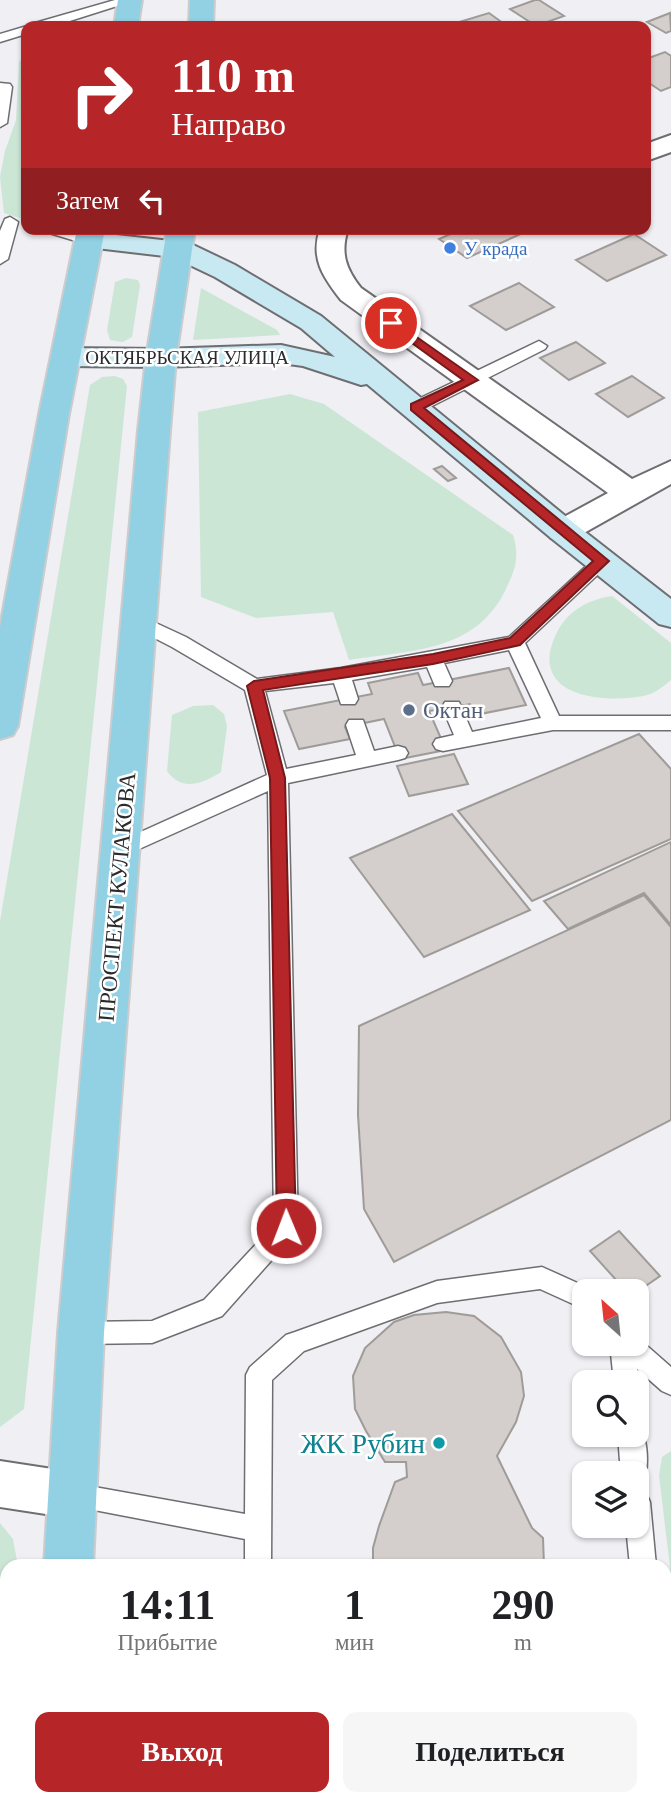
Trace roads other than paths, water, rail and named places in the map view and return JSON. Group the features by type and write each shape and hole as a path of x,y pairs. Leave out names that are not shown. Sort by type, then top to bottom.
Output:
{"main road":[{"path":"127,21 130,0"},
{"path":"201,21 202,0"},
{"path":"0,726 90,235"},
{"name":"ОКТЯБРЬСКАЯ УЛИЦА","path":"137,235 184,236 225,271 311,323 563,531 671,616"},
{"name":"ПРОСПЕКТ КУЛАКОВА","path":"68,1559 81,1333 161,358 184,236"},
{"name":"ОКТЯБРЬСКАЯ УЛИЦА","path":"66,357 161,358 281,354 308,358 388,386"}],"street":[{"path":"651,151 671,143"},
{"path":"331,235 327,245 335,273 351,294 631,494"},
{"path":"563,531 671,471"},
{"path":"0,1484 72,1495"}],"lane":[{"path":"57,21 130,0"},
{"path":"0,38 21,32"},
{"path":"0,87 5,87 0,123"},
{"path":"0,259 12,222"},
{"path":"416,407 539,346"},
{"path":"138,622 179,642 254,686 341,675 515,642 602,561"},
{"path":"515,642 553,723"},
{"path":"433,659 442,681"},
{"path":"341,675 348,699"},
{"path":"81,1333 152,1332 213,1308 286,1228 278,778 254,686"},
{"path":"452,707 465,739"},
{"path":"443,744 553,723 671,723"},
{"path":"356,724 367,759"},
{"path":"121,849 278,778 398,753"},
{"path":"258,1559 259,1375 295,1343 437,1292 542,1278 572,1292"},
{"path":"639,1356 671,1383"},
{"path":"72,1495 259,1529"},
{"path":"640,1538 642,1559"}],"place":[{"name":"У крада","path":"450,248"},
{"name":"Октан","path":"409,710"},
{"name":"ЖК Рубин","path":"439,1443"}]}
